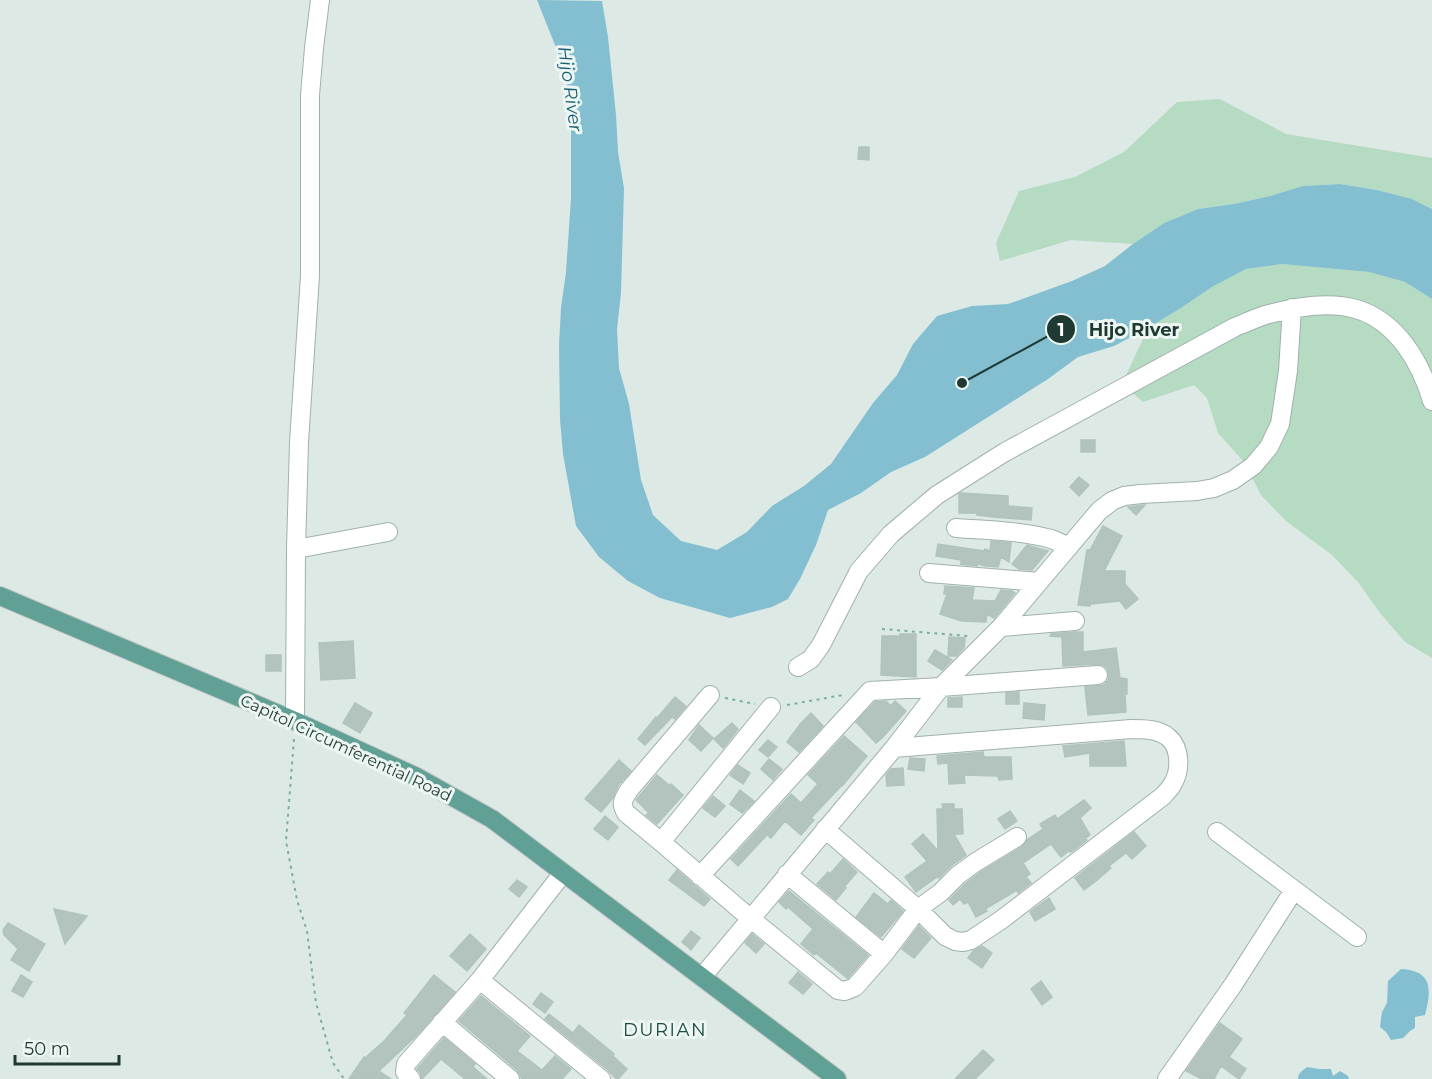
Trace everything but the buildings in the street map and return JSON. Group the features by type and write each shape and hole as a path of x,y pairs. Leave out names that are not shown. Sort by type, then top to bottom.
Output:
{"main road":[{"name":"Capitol Circumferential Road","path":"0,596 295,721 417,777 454,797 492,819 837,1079"}],"street":[{"path":"295,721 299,442 310,276 310,95 320,0"},
{"path":"798,667 811,659 821,645 859,572 891,534 937,495 1005,452 1226,332 1266,314 1309,306 1356,309 1393,332 1411,352 1426,381 1432,401"},
{"path":"702,977 894,748 941,687 995,632 1099,511 1112,501 1124,496 1214,488 1233,480 1253,466 1269,447 1280,424 1288,371 1292,308"},
{"path":"956,528 1000,531 1050,539 1069,547"},
{"path":"296,549 388,532"},
{"path":"928,573 1039,582"},
{"path":"995,632 1075,621"},
{"path":"700,876 870,691 1098,675"},
{"path":"710,695 623,799 622,807 626,813 700,876 838,990 845,991 855,987 884,954 918,909 940,893 957,875 1017,837"},
{"path":"661,842 771,707"},
{"path":"825,829 918,909 945,936 963,942 971,940 1001,920 1163,796 1172,786 1177,775 1179,758 1174,745 1167,736 1144,729 1038,735 894,748"},
{"path":"1216,831 1358,937"},
{"path":"411,1079 405,1072 406,1064 480,980 563,873"},
{"path":"787,874 884,954"},
{"path":"1167,1079 1233,985 1294,890"},
{"path":"480,980 601,1079"},
{"path":"442,1022 510,1079"}],"path":[{"path":"882,629 995,632"},
{"path":"710,695 771,707 870,691"},
{"path":"295,721 286,841 297,900 307,931 316,1003 333,1063 344,1079"}],"green space":[{"path":"1220,99 1286,134 1432,158 1432,209 1412,199 1377,190 1340,184 1304,186 1234,204 1198,209 1164,223 1133,244 1071,240 1000,261 996,243 1019,191 1075,177 1124,152 1177,102"},
{"path":"1282,264 1369,272 1405,282 1432,299 1432,658 1405,642 1358,582 1332,555 1286,521 1261,495 1244,462 1218,433 1207,398 1194,385 1143,402 1122,384 1148,328 1212,287 1246,269"}],"water":[{"path":"537,0 602,1 624,188 621,293 617,329 619,368 629,404 641,480 653,515 681,541 717,550 747,532 772,506 804,486 831,464 873,403 897,375 913,344 937,316 972,306 1008,304 1072,281 1105,266 1164,223 1198,209 1234,204 1303,186 1340,184 1412,199 1432,209 1432,299 1405,282 1369,272 1282,264 1246,269 1114,346 1078,357 1048,379 925,457 891,472 861,493 828,510 816,545 788,599 772,607 730,618 660,598 628,581 599,557 576,526 563,454 559,345 571,198 571,123 563,68"},
{"path":"1401,969 1411,970 1424,977 1429,989 1429,997 1425,1015 1415,1017 1415,1028 1403,1038 1391,1040 1380,1027 1382,1012 1387,1003 1388,981"},
{"path":"1307,1067 1331,1069 1333,1076 1340,1071 1349,1079 1298,1079"}],"place":[{"name":"Hijo River","path":"962,383"}],"district":[{"name":"DURIAN","path":"665,1030"}]}
